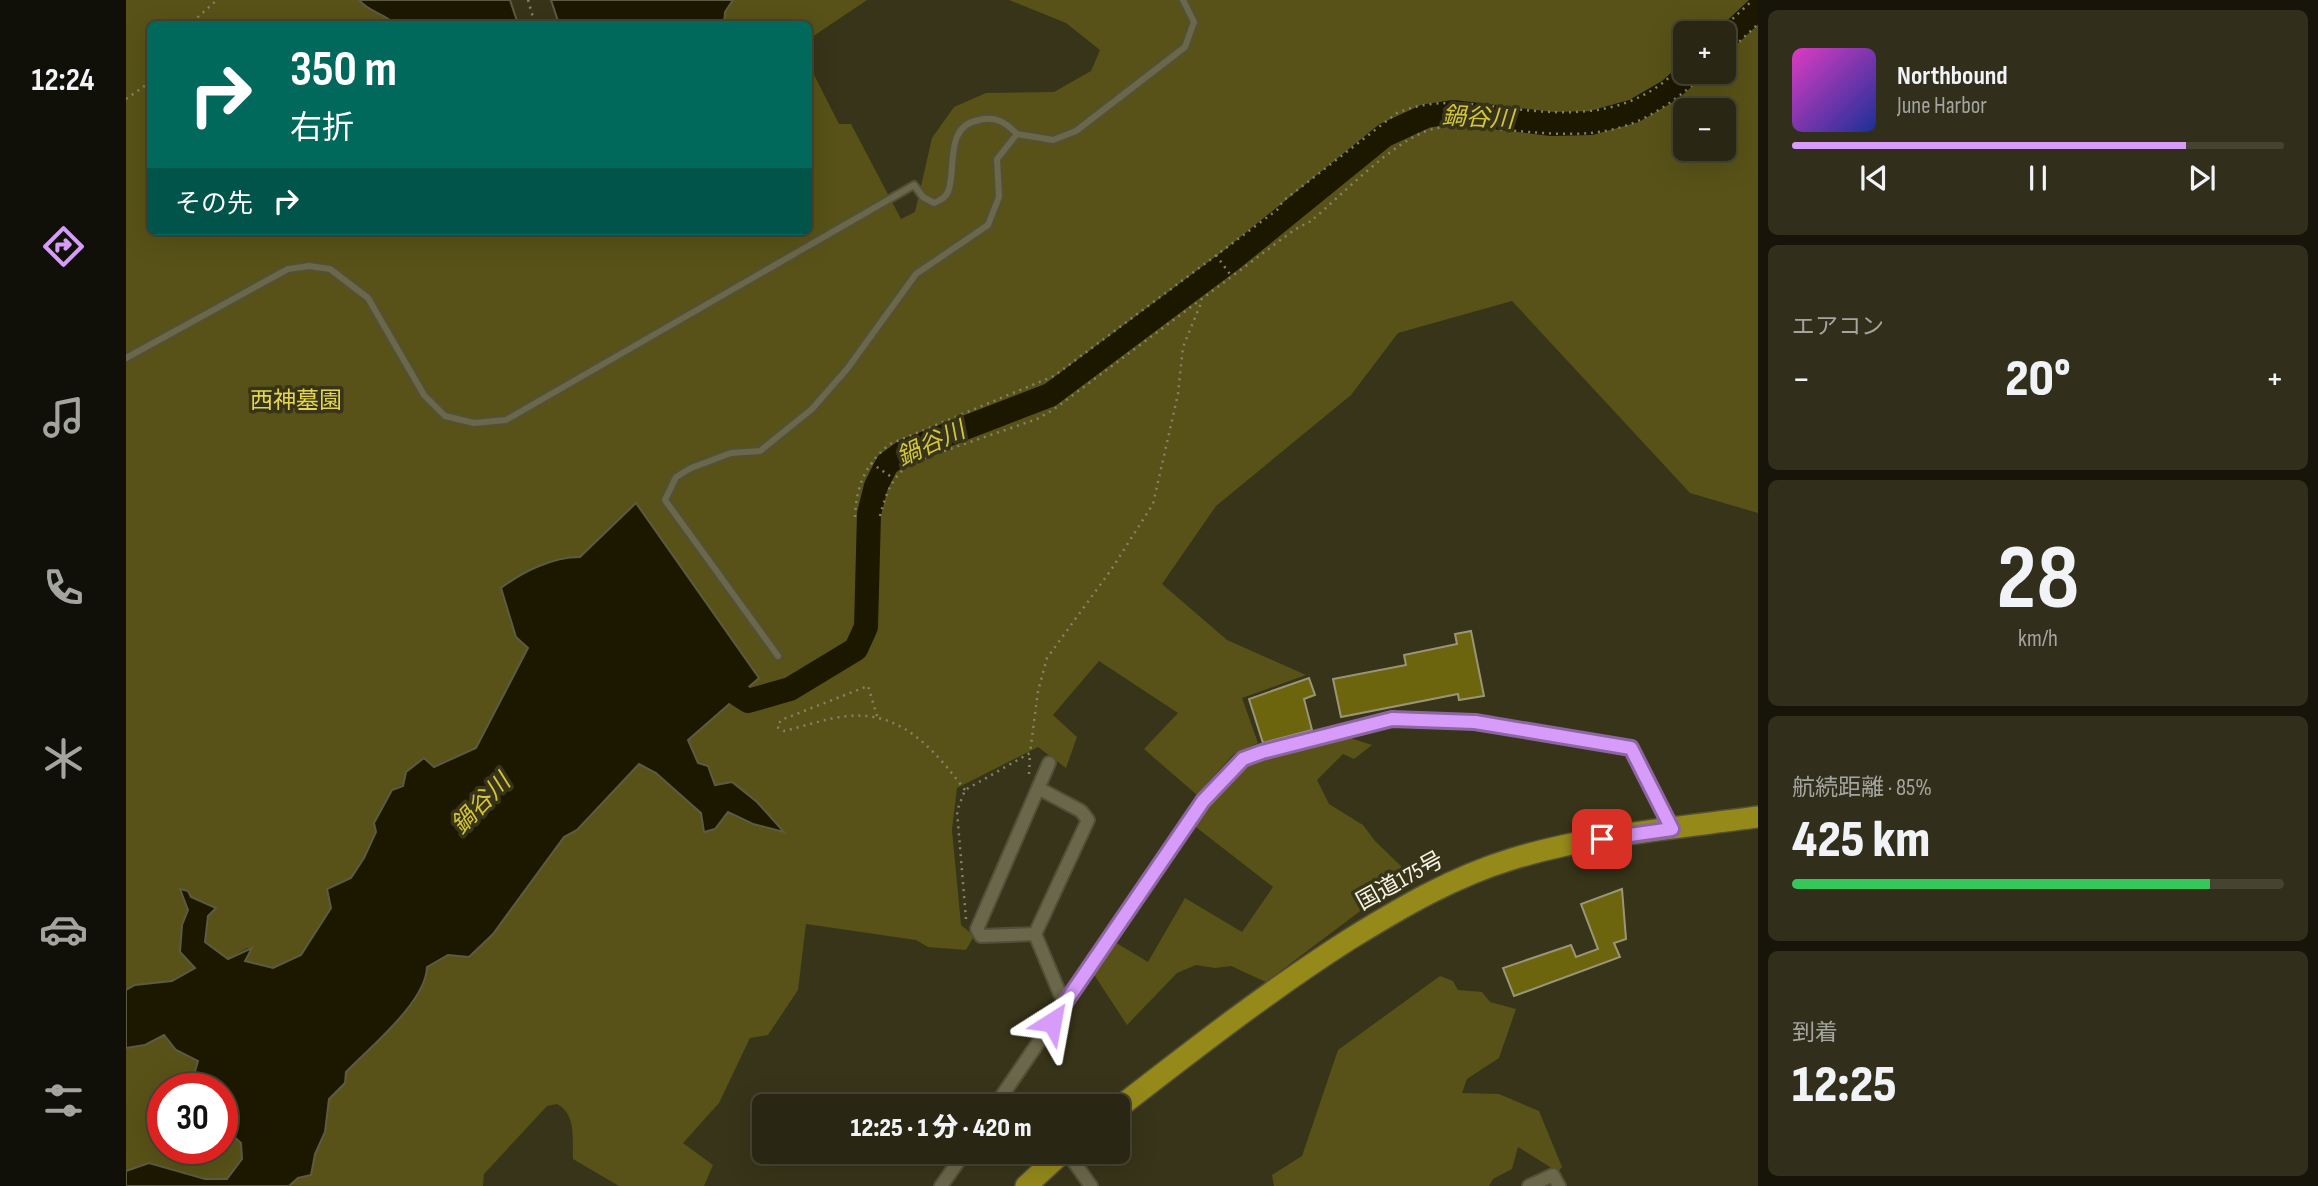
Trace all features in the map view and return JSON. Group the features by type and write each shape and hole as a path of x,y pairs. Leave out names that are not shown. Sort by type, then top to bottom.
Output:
{"highway":[{"name":"国道175号","path":"1130,1099 1293,976 1416,898 1511,859 1602,839 1758,817"},
{"path":"1026,1186 1051,1164"}],"street":[{"path":"1003,1094 1203,801 1243,759 1392,719 1475,722 1631,748 1672,829"},
{"path":"1035,934 981,936 976,929 1049,763"},
{"path":"1038,788 1082,811 1088,820 1035,934 1060,994 1066,1001"},
{"path":"942,1186 957,1164"},
{"path":"1074,1164 1091,1186"},
{"path":"1529,1186 1553,1175 1559,1186"}],"lane":[{"path":"126,358 288,269 309,266 330,270 368,298 424,395 445,416 474,423 506,420 914,185 923,197 934,204 944,198 949,190 954,144 961,129 974,121 990,117 1004,122 1017,134 1053,140 1076,131 1185,47 1194,22 1183,0"},
{"path":"778,656 665,500 676,477 691,468 731,453 760,451 812,409 846,369 916,274 988,225 999,197 997,159 1017,134"}],"path":[{"path":"196,21 198,16 217,0"},
{"path":"528,0 534,21"},
{"path":"1730,21 1753,0"},
{"path":"1736,45 1758,24"},
{"path":"855,517 860,481 871,463 890,444 1054,376 1216,255 1397,113 1441,102 1558,113 1594,111 1632,102 1659,86 1673,73"},
{"path":"126,99 147,84"},
{"path":"880,516 893,478 915,461 1037,419 1053,410 1294,230 1311,221 1408,139 1433,129 1465,126 1587,134 1620,129 1658,111 1694,84"},
{"path":"1216,255 1232,277"},
{"path":"976,929 966,923 957,811 965,790 1030,753 1038,691 1046,658 1111,570 1153,504 1178,394 1183,347 1202,300"},
{"path":"871,463 893,478"},
{"path":"877,716 869,686 781,720 777,727 784,731 847,716 877,716 913,732 935,751 965,790"}],"green space":[{"name":"西神墓園","path":"126,0 359,0 391,21 147,21 147,235 812,235 812,71 839,124 851,124 901,219 915,212 932,138 954,107 986,93 1054,92 1091,71 1100,50 1066,23 1009,0 1758,0 1758,513 1690,493 1512,301 1398,333 1351,395 1216,506 1162,584 1227,640 1306,675 1242,698 1258,743 1234,754 1197,795 1144,749 1178,713 1099,661 1053,715 1077,737 1066,768 1038,747 957,788 952,830 961,925 974,936 966,950 928,947 916,940 806,924 798,990 768,1035 750,1038 719,1103 683,1143 713,1165 704,1186 619,1186 573,1159 571,1121 568,1114 557,1104 547,1106 484,1174 483,1186 289,1186 298,1178 311,1175 315,1154 325,1132 329,1099 345,1083 346,1072 413,1003 427,967 448,955 469,957 493,934 564,837 577,830 639,764 656,773 701,813 704,832 715,829 728,812 753,824 783,831 715,785 708,766 698,763 688,740 759,678 637,504 580,557 538,566 501,588 516,637 529,648 476,748 392,790 375,823 376,832 364,858 351,878 327,889 331,908 301,955 273,968 244,961 251,949 247,948 228,959 205,942 208,916 215,908 191,897 181,889 188,910 182,925 196,968 172,981 135,985 126,990"},
{"path":"733,0 867,0 812,37 812,21 724,21 725,13"},
{"path":"1341,735 1372,745 1354,759 1343,754 1317,780 1329,804 1363,825 1375,841 1403,868 1416,869 1266,982 1231,966 1215,968 1196,965 1177,973 1127,1025 1093,973 1113,941 1148,962 1185,898 1242,932 1273,887 1192,824 1229,774 1245,763"},
{"path":"1440,976 1453,981 1458,990 1482,992 1490,1002 1516,1009 1499,1058 1467,1079 1462,1093 1499,1094 1539,1111 1562,1167 1558,1172 1518,1147 1512,1169 1493,1179 1489,1186 1274,1186 1272,1175 1302,1156 1338,1050"},
{"path":"164,1035 176,1050 198,1062 195,1073 147,1073 147,1164 126,1171 126,1048 145,1045"},
{"path":"238,1140 241,1143 242,1159 227,1179 205,1179 152,1164 238,1164"}],"water":[{"path":"359,0 510,0 517,21 391,21"},
{"path":"551,0 733,0 725,12 724,21 558,21"},
{"path":"636,503 759,678 688,740 698,763 708,766 715,785 732,782 757,802 784,832 753,824 728,812 715,829 704,832 701,813 656,773 639,764 577,830 564,837 493,934 469,957 448,955 427,967 424,981 407,1009 346,1072 345,1083 329,1099 325,1132 315,1154 311,1175 298,1178 289,1186 126,1186 126,1171 147,1164 205,1179 227,1179 242,1159 241,1143 238,1140 238,1073 194,1073 198,1061 176,1050 164,1035 145,1045 126,1048 126,990 135,985 172,981 195,968 180,952 182,925 188,910 180,889 216,908 208,916 205,942 228,959 252,948 245,961 273,968 301,955 331,908 327,889 351,878 376,832 374,823 392,790 403,786 406,772 424,758 434,767 476,748 528,648 516,637 501,588 538,566 580,557"}],"building":[{"path":"1471,631 1484,696 1459,700 1458,694 1341,717 1333,679 1406,665 1404,655 1457,644 1455,634"},
{"path":"1309,678 1315,695 1304,699 1312,730 1263,743 1249,699"},
{"path":"1622,889 1626,939 1614,943 1620,957 1514,996 1503,968 1571,945 1576,957 1598,949 1581,904"}],"waterway":[{"name":"鍋谷川","path":"1736,29 1758,8"},
{"name":"鍋谷川","path":"713,678 748,701 790,689 856,649 866,627 869,514 876,486 887,464 905,451 1050,395 1231,260 1385,135 1426,116 1453,112 1552,124 1591,123 1634,111 1677,84"}],"route":[{"path":"1052,1022 1203,801 1243,759 1262,752 1392,719 1475,722 1631,748 1672,829 1602,839"}]}
